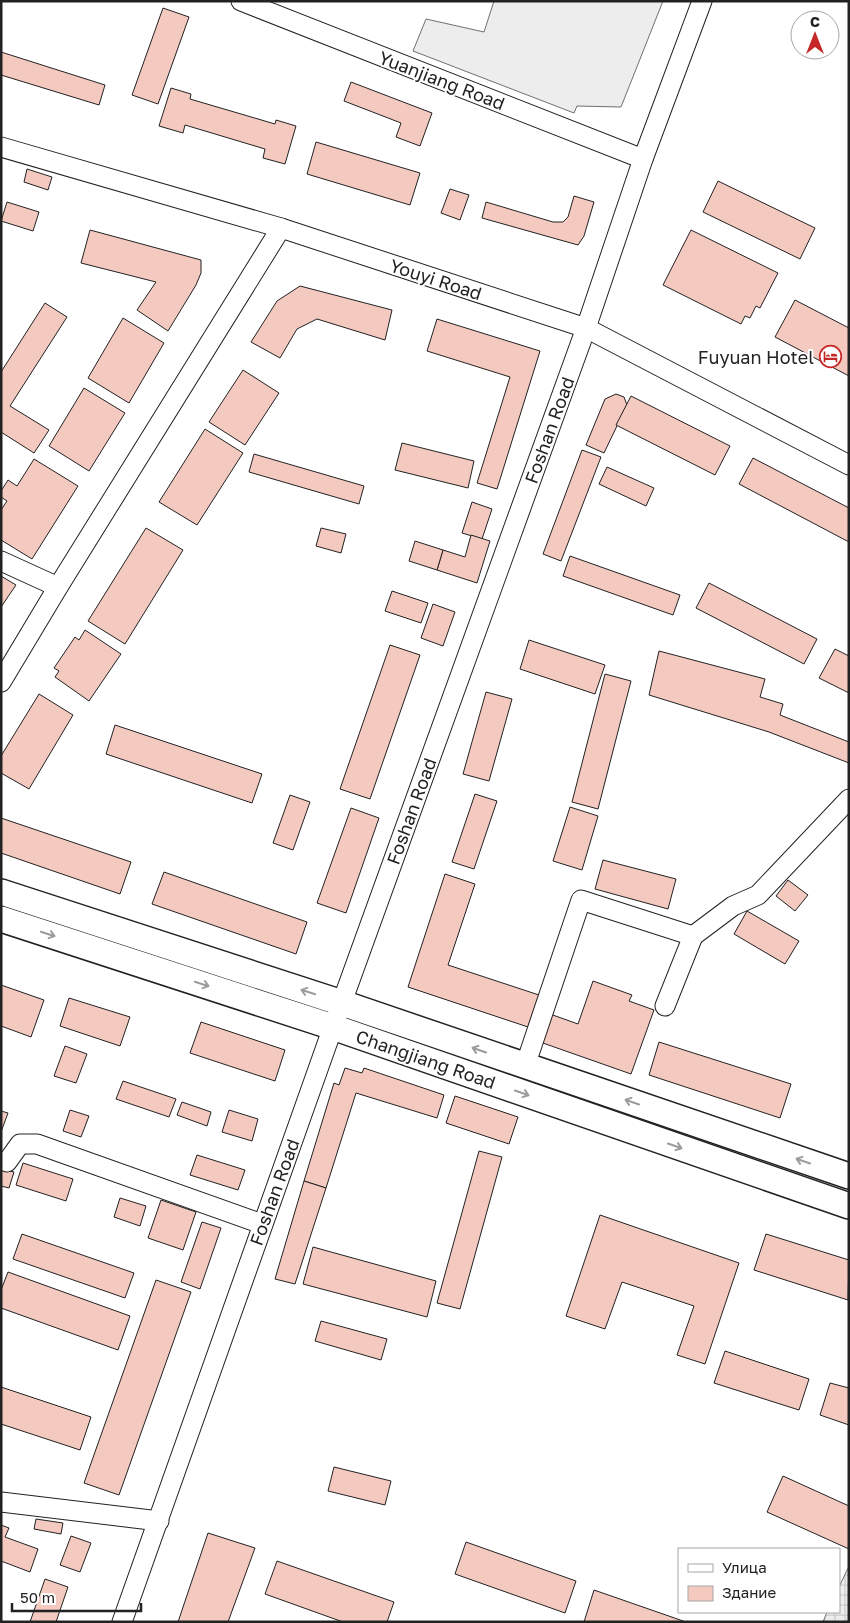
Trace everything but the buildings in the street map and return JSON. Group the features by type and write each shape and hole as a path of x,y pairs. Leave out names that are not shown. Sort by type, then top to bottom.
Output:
{"main road":[{"name":"Changjiang Road","path":"1,892 342,1003 849,1176"},
{"name":"Changjiang Road","path":"1,919 333,1027 849,1206"}],"street":[{"name":"Yuanjiang Road","path":"241,1 643,159"},
{"name":"Foshan Road","path":"122,1622 160,1521 262,1224 586,328 643,159 702,1"},
{"name":"Youyi Road","path":"1,147 282,228 586,328 849,465"},
{"path":"3,677 282,228"},
{"path":"1,561 58,587"},
{"path":"665,1006 693,936 733,906 758,895 849,799"},
{"path":"525,1066 581,900 693,936"},
{"path":"7,1162 20,1144 37,1144 66,1156 262,1224"},
{"path":"1,1502 160,1521"}],"shaded area":[{"path":"494,1 663,1 621,107 577,106 574,113 413,51 426,19 484,32"},
{"path":"849,1566 849,1622 823,1622 827,1613 840,1613 840,1585"}],"place":[{"name":"Fuyuan Hotel","path":"830,357"}]}
